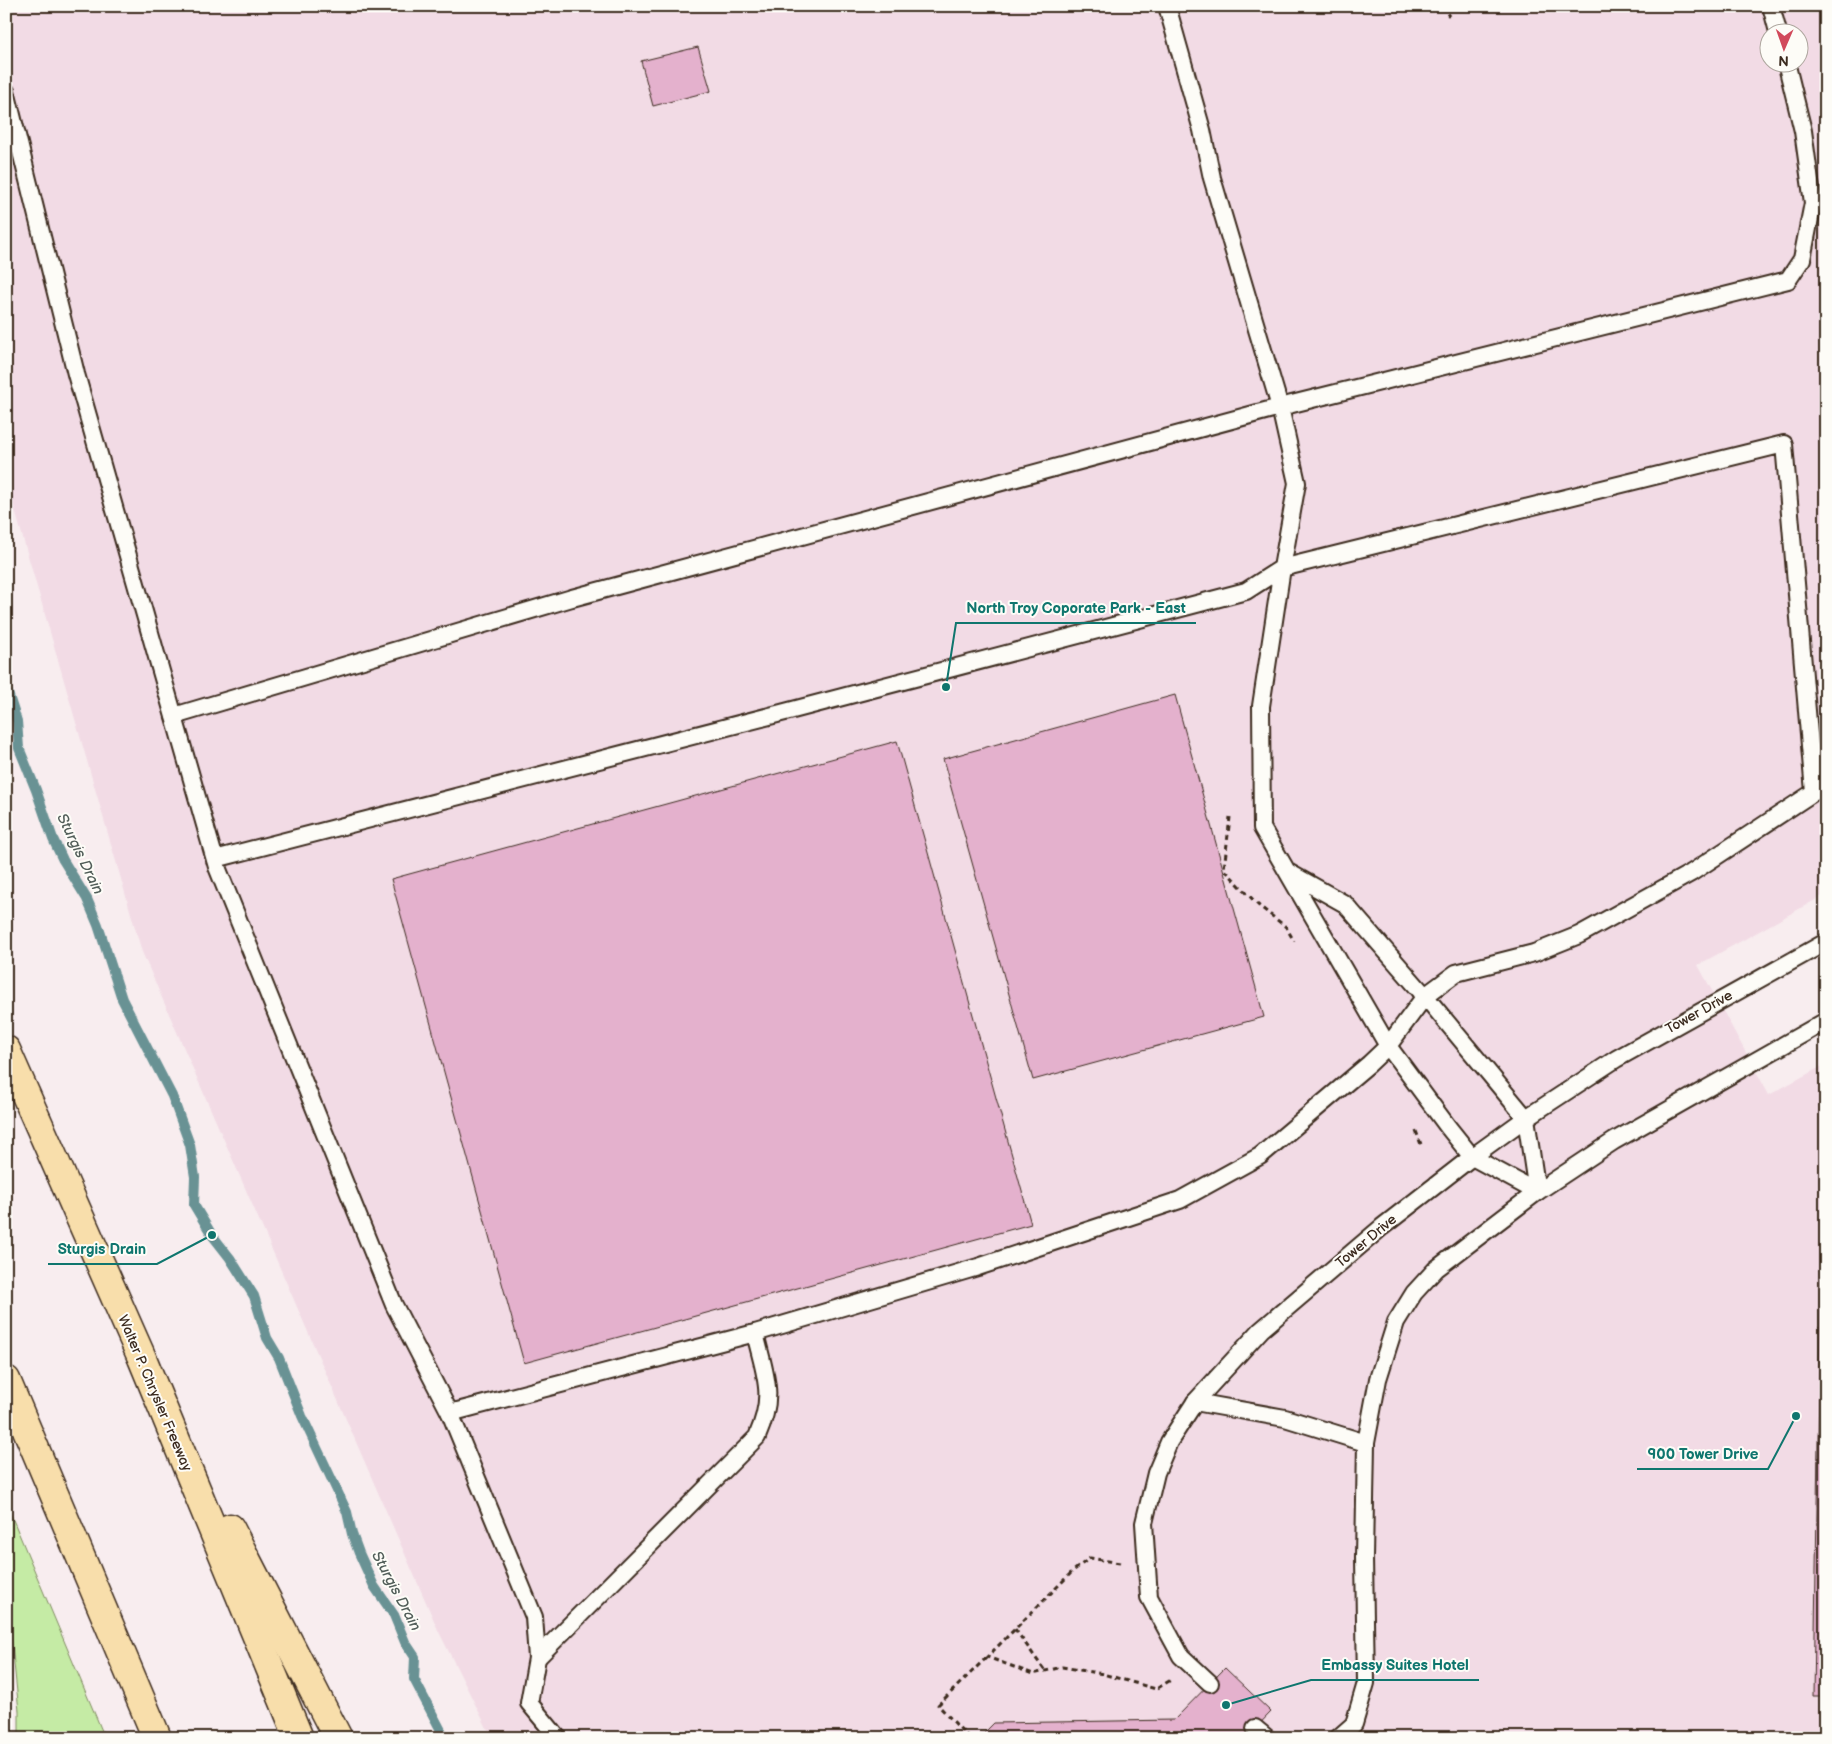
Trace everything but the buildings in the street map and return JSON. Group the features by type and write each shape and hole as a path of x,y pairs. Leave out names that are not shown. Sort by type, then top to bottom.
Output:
{"highway":[{"name":"Walter P. Chrysler Freeway","path":"6,1050 142,1358 299,1738"},
{"path":"142,1358 338,1738"},
{"path":"6,1380 157,1738"}],"lane":[{"path":"1167,6 1202,130 1212,178 1280,407 1297,483 1261,706 1262,828 1388,1046 1472,1157 1537,1192"},
{"path":"1771,6 1775,22"},
{"path":"174,716 572,598 1280,407 1788,280 1802,259 1813,203 1803,131 1788,72"},
{"path":"6,91 76,374 215,859 394,1305 450,1413 534,1616 537,1658 529,1703 558,1738"},
{"path":"215,859 1246,591 1282,568 1784,444 1814,792 1692,873 1579,935 1534,953 1456,973 1425,996 1388,1046 1369,1064 1260,1156 1180,1200 978,1266 755,1333 450,1413"},
{"path":"1288,872 1345,904 1425,996 1526,1118 1537,1192"},
{"name":"Tower Drive","path":"1210,1683 1181,1656 1149,1597 1144,1523 1156,1473 1169,1442 1195,1402 1261,1330 1382,1227 1472,1157 1526,1118 1616,1059 1826,942"},
{"path":"1338,1738 1354,1724 1366,1683 1364,1558 1366,1443 1378,1379 1396,1322 1414,1293 1436,1269 1537,1192 1614,1141 1826,1021"},
{"path":"537,1658 756,1437 768,1406 768,1390 755,1333"},
{"path":"1195,1402 1285,1418 1366,1443"}],"path":[{"path":"1442,6 1449,16"},
{"path":"1230,818 1224,870 1258,905 1286,927 1296,944"},
{"path":"969,1738 938,1705 1073,1571 1090,1558 1121,1563"},
{"path":"1015,1629 1045,1670"},
{"path":"987,1657 1033,1674 1062,1666 1103,1674 1156,1689 1173,1678"}],"shaded area":[{"path":"6,6 1826,6 1826,894 1698,965 1769,1095 1826,1064 1826,1738 492,1738 439,1632 142,952 6,479"}],"green space":[{"path":"6,1503 105,1738 19,1738 19,1711 6,1588"}],"waterway":[{"name":"Sturgis Drain","path":"6,687 17,721 19,748 53,839 63,860 87,899 98,925 122,999 172,1096 190,1145 195,1177 194,1205 254,1296 267,1338 279,1358 302,1416 347,1512 359,1553 374,1586 394,1615 405,1642 415,1657 414,1679 445,1738"}],"place":[{"name":"North Troy Coporate Park - East","path":"946,687"},
{"name":"Sturgis Drain","path":"212,1235"},
{"name":"900 Tower Drive","path":"1796,1416"},
{"name":"Embassy Suites Hotel","path":"1226,1705"}]}
